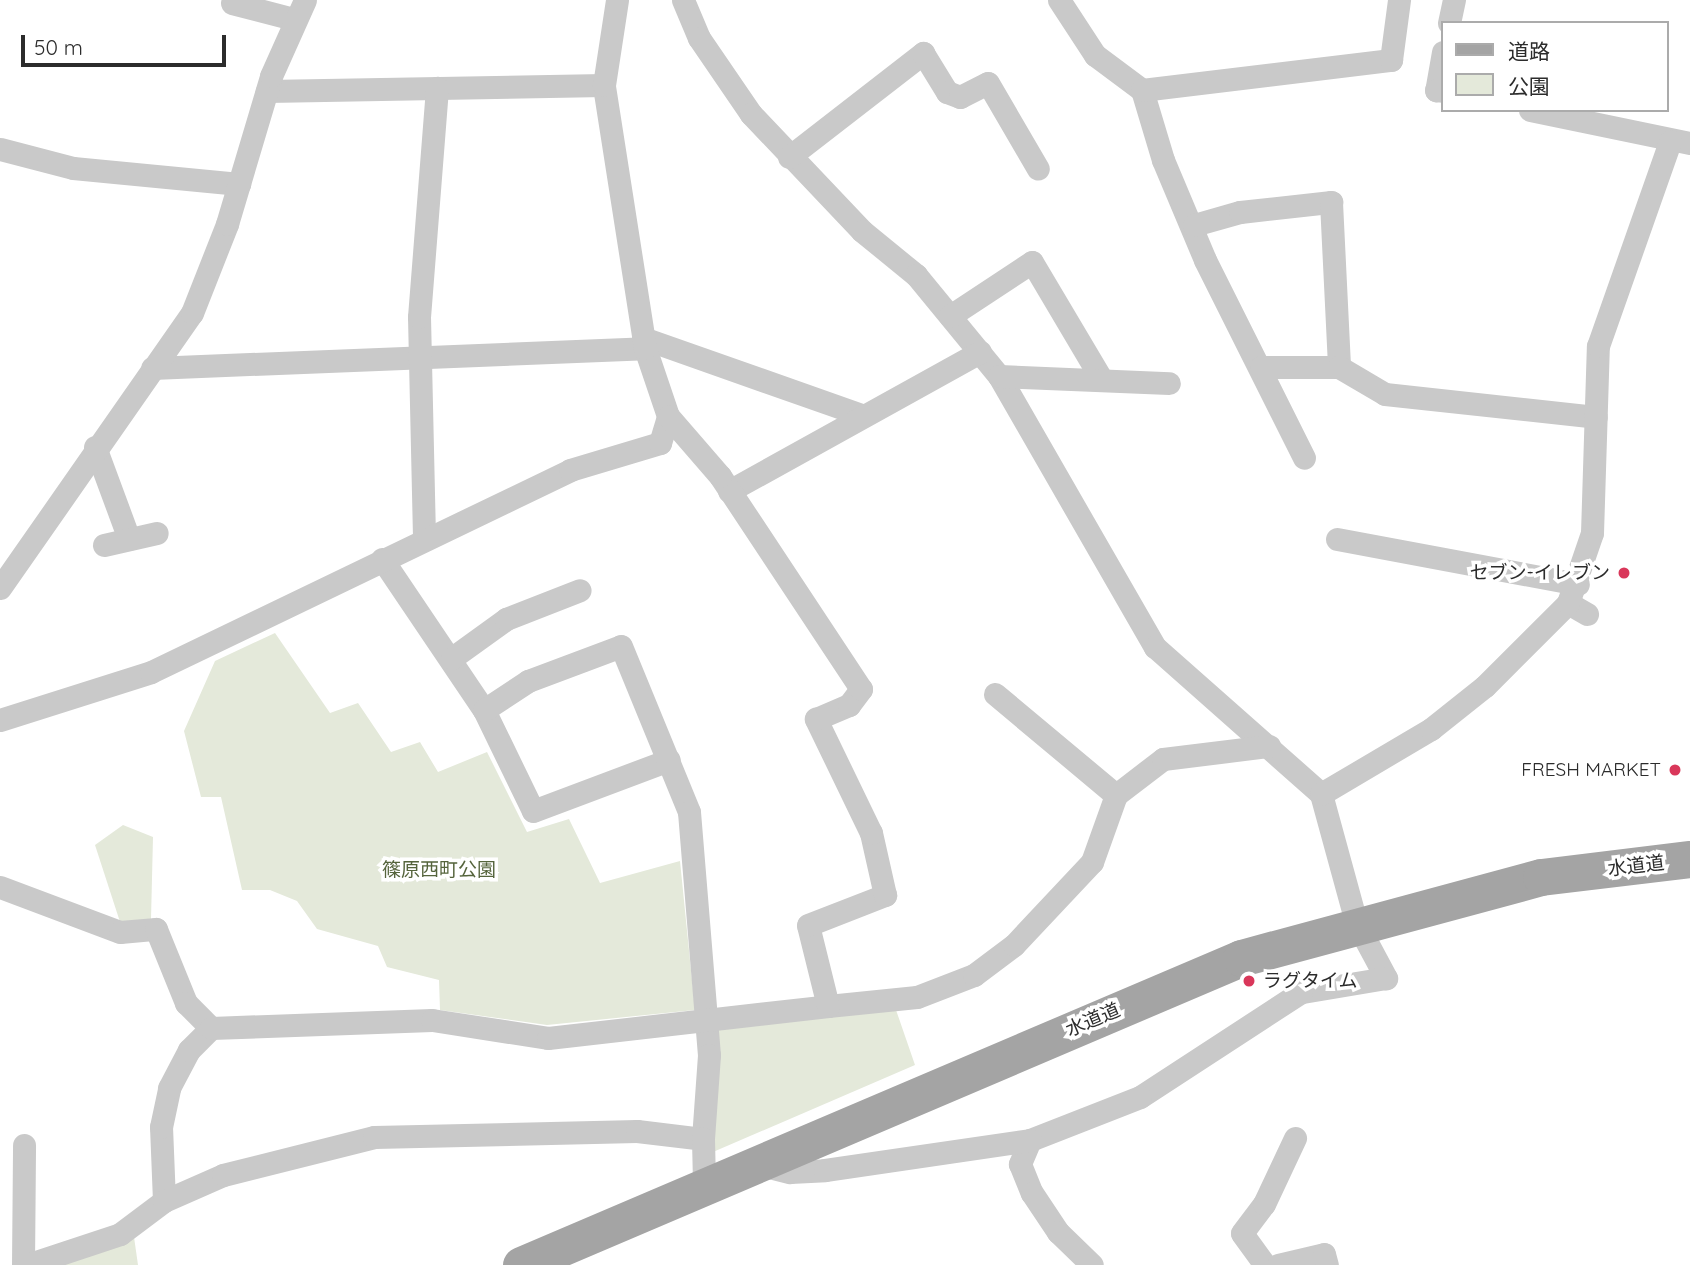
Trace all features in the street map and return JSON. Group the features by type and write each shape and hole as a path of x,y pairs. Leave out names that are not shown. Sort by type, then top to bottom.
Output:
{"main road":[{"name":"水道道","path":"521,1265 704,1183 1241,958 1356,922 1541,877 1690,859"}],"street":[{"path":"617,0 604,85 644,343 668,416 729,491 861,689 849,705 816,719 871,833 885,895 808,925 828,1006"},
{"path":"683,0 699,38 751,114 789,156 916,275 999,376 1155,647 1230,719 1269,746 1321,794 1356,922 1386,978 1301,992 1140,1097 1030,1140 825,1170 790,1172 754,1163"},
{"path":"1059,0 1095,55 1142,90 1163,160 1304,458"},
{"path":"1142,90 1391,60 1399,0"},
{"path":"1449,21 1454,0"},
{"path":"1,584 192,313 239,184 267,91 300,9 232,3"},
{"path":"789,156 923,52 947,92 960,97 988,83 1038,169"},
{"path":"1442,57 1436,90 1442,91"},
{"path":"267,91 604,85"},
{"path":"424,537 419,357 425,187 437,88"},
{"path":"1321,794 1431,729 1485,686 1578,600 1592,533 1598,346 1680,142 1539,112"},
{"path":"0,149 73,168 239,184"},
{"path":"1194,225 1240,212 1331,202 1339,367"},
{"path":"950,316 1032,262 1102,380"},
{"path":"152,368 419,357 644,343 864,416"},
{"path":"729,491 980,352"},
{"path":"1261,367 1339,367 1385,394 1596,417"},
{"path":"999,376 1169,383"},
{"path":"0,720 151,672 424,537 570,470 660,443 668,416"},
{"path":"95,447 129,539"},
{"path":"104,545 157,533"},
{"path":"1338,539 1578,600"},
{"path":"382,559 423,627 452,658 484,710 533,811 669,760"},
{"path":"452,658 506,619 580,590"},
{"path":"484,710 528,681 621,646 689,812 706,1018 704,1183"},
{"path":"995,694 1116,795"},
{"path":"164,1201 160,1127 169,1088 189,1050 211,1028 432,1020 548,1038 706,1018 917,997 974,975 1014,946 1092,862 1116,795 1163,759 1269,746"},
{"path":"0,887 120,932 156,929 186,1003 211,1028"},
{"path":"24,1145 25,1265 120,1234 164,1201 223,1175 374,1137 637,1131 703,1139"},
{"path":"1265,1265 1242,1233 1264,1204 1295,1138"},
{"path":"1030,1140 1020,1164 1032,1192 1058,1232 1092,1265"},
{"path":"1278,1265 1324,1254 1328,1265"}],"green space":[{"name":"篠原西町公園","path":"275,633 330,713 358,703 391,752 420,742 438,772 487,752 527,832 569,819 600,883 680,861 695,1010 547,1025 440,1010 439,980 387,967 378,946 317,929 297,901 270,890 242,890 221,797 201,797 184,731 215,661"},
{"path":"123,825 153,837 151,919 121,925 95,845"},
{"path":"895,1007 915,1065 713,1152 717,1027"},
{"path":"134,1237 138,1265 59,1265"}],"place":[{"name":"セブン-イレブン","path":"1624,573"},
{"name":"FRESH MARKET","path":"1675,770"},
{"name":"ラグタイム","path":"1249,981"}]}
